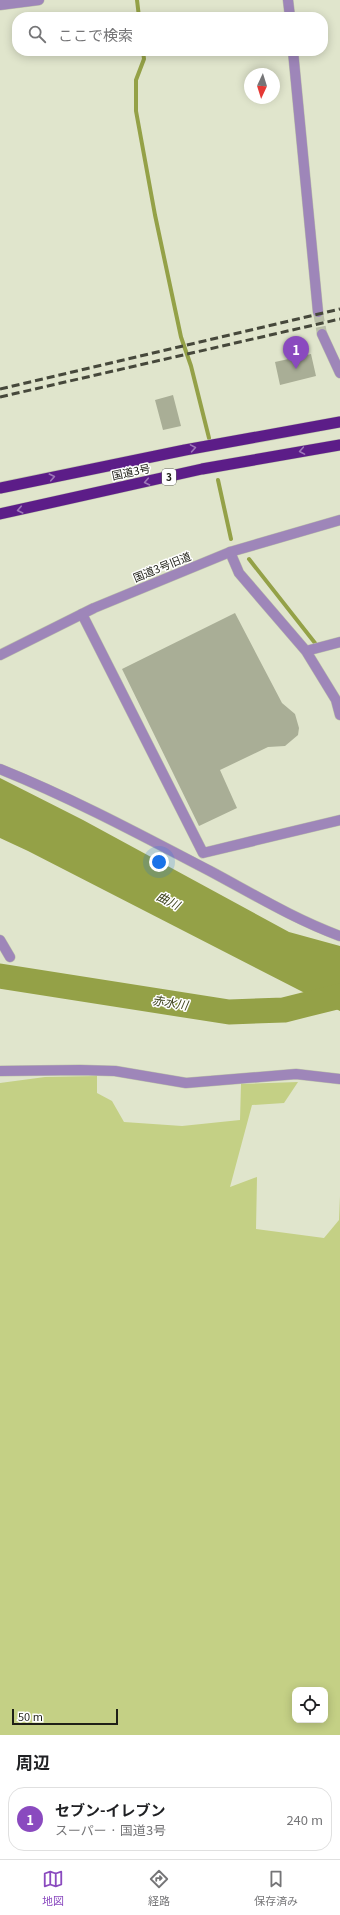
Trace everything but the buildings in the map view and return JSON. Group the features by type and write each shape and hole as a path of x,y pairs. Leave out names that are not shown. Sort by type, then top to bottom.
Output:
{"highway":[{"name":"国道3号","path":"0,488 186,450 340,422"},
{"name":"国道3号","path":"0,514 202,470 340,445"}],"street":[{"path":"0,5 39,0"},
{"path":"288,0 289,12"},
{"path":"293,56 318,312"},
{"path":"322,334 340,373"},
{"name":"国道3号旧道","path":"0,655 82,614 230,552 340,520"},
{"path":"230,552 240,573 306,651 336,700 340,715"},
{"path":"82,614 204,853 340,820"},
{"path":"306,651 340,642"},
{"path":"0,769 47,789 209,871 302,921 340,936"},
{"path":"0,940 10,956"},
{"path":"0,1071 115,1071 186,1083 296,1074 340,1079"}],"shaded area":[{"path":"97,1076 97,1093 112,1101 124,1122 182,1126 240,1120 241,1084 298,1082 284,1103 252,1105 230,1187 257,1177 256,1229 324,1238 339,1220 340,1196 340,1735 0,1735 0,1083 45,1077"}],"water":[{"name":"曲川","path":"0,778 83,820 289,932 340,946 340,1011 0,838"}],"waterway":[{"path":"137,0 138,12"},
{"path":"144,56 144,59 136,80 136,111 155,215 181,337 191,366 209,438"},
{"path":"218,480 231,539"},
{"path":"249,559 315,643"},
{"name":"赤水川","path":"0,976 229,1012 284,1010 340,996"}],"tunnel":[{"path":"318,312 322,334"}],"railway":[{"path":"0,389 340,309"},
{"path":"0,397 340,319"}],"place":[{"name":"セブン-イレブン","path":"296,369"}]}
